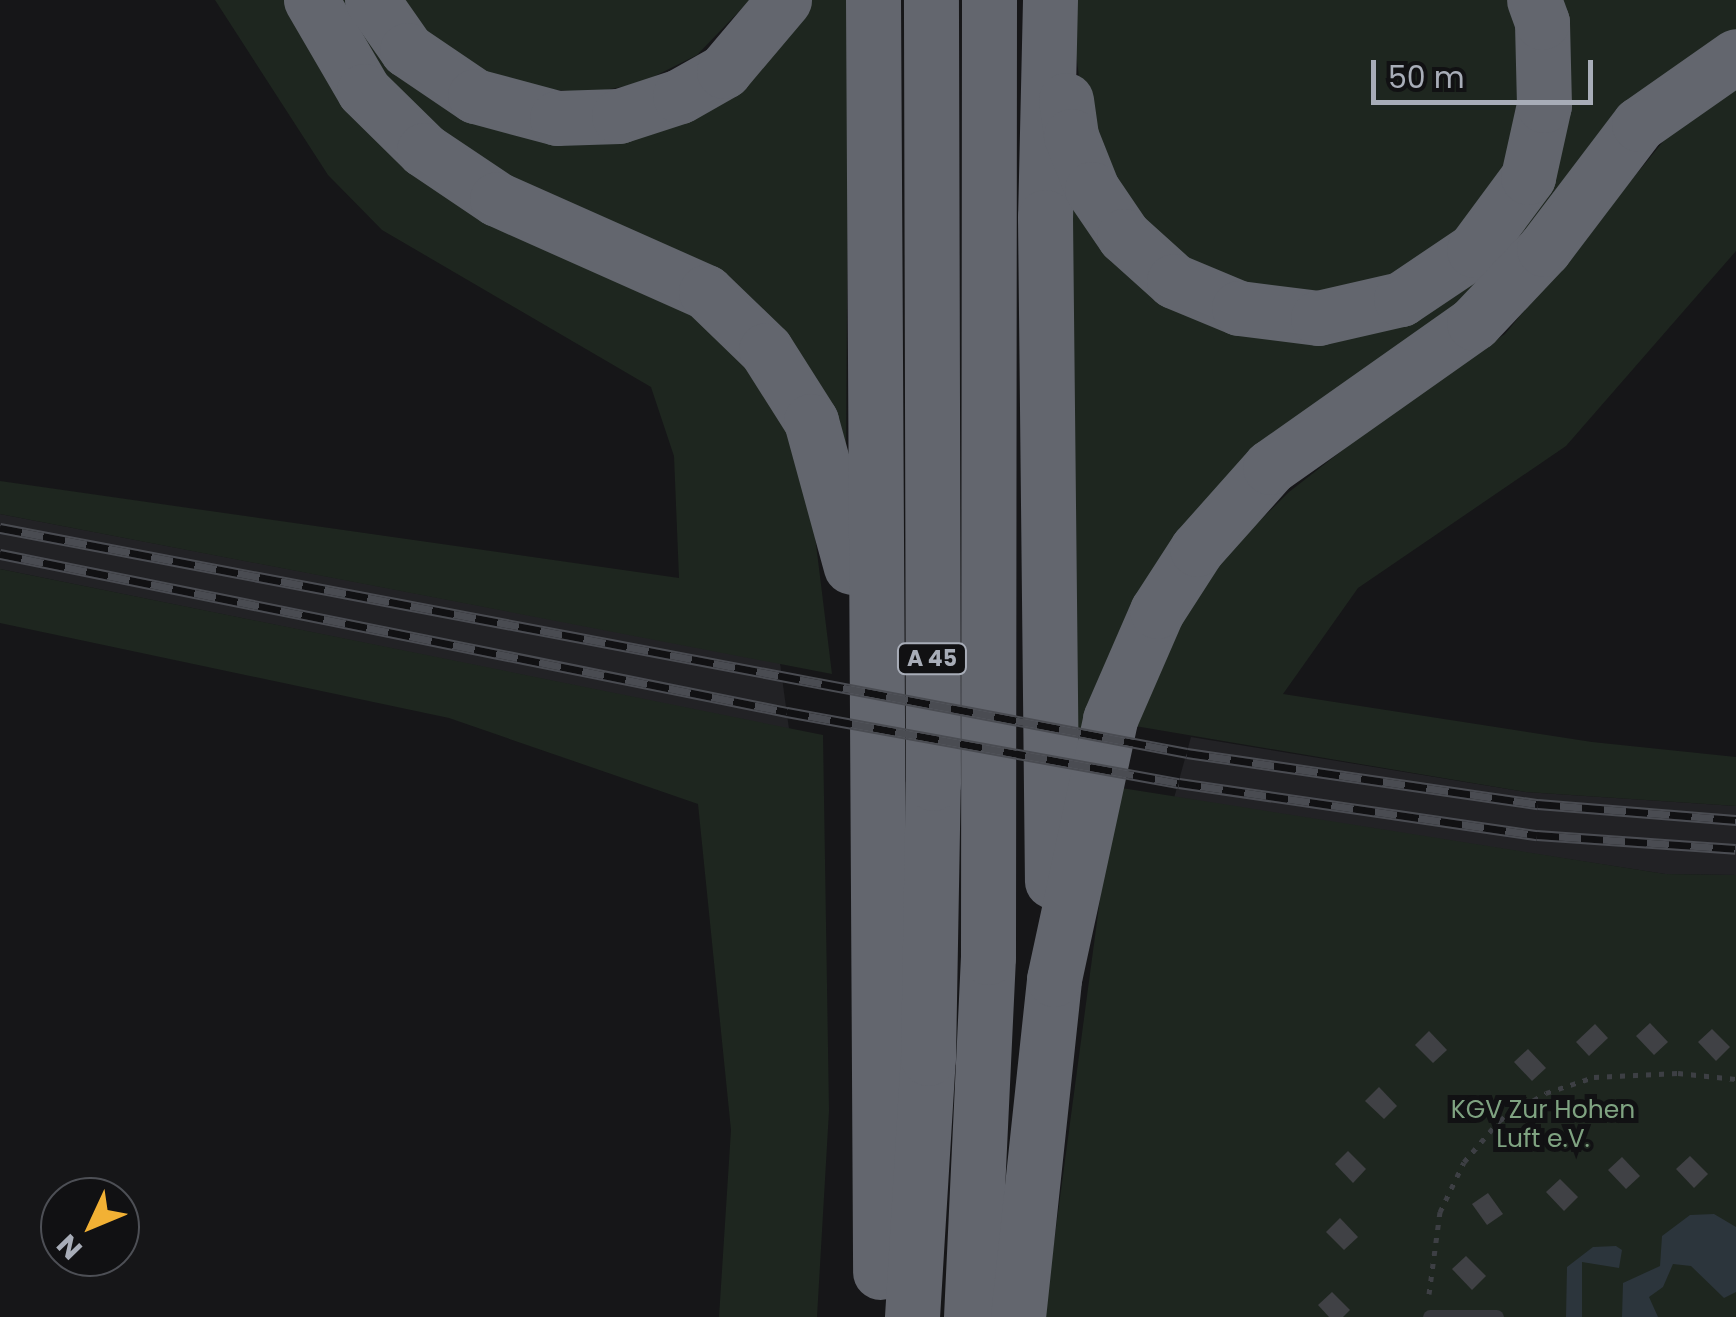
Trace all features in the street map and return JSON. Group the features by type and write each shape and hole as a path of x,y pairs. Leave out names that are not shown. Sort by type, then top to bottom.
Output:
{"highway":[{"path":"311,0 364,91 424,150 497,200 706,292 766,350 811,421 844,528 872,688"},
{"path":"372,0 407,50 475,96 557,118 618,116 680,96 724,71 784,0"},
{"path":"874,0 872,688 882,1129 877,1317"},
{"name":"A 45","path":"912,1317 928,1058 933,783 931,0"},
{"name":"A 45","path":"970,1317 988,957 989,0"},
{"path":"1053,0 1070,136 1092,189 1124,236 1174,281 1239,308 1318,318 1401,299 1474,250 1528,178 1544,105 1542,22 1534,0"},
{"path":"1053,0 1045,237 1054,979"},
{"path":"1018,1317 1054,979 1110,719 1157,611 1197,549 1257,480 1315,430 1474,323 1544,249 1639,124 1736,56"}],"lane":[{"path":"1430,1317 1496,1317"}],"path":[{"path":"1430,1317 1430,1261 1440,1212 1464,1162 1500,1120 1546,1093 1608,1075 1736,1079"}],"shaded area":[{"path":"0,514 780,663 789,729 0,569"},
{"path":"1191,737 1526,792 1736,806 1736,875 1665,874 1174,798"},
{"path":"1714,1214 1736,1227 1736,1292 1724,1298 1691,1266 1673,1264 1663,1287 1649,1297 1658,1317 1622,1317 1623,1283 1660,1266 1662,1236 1690,1215"},
{"path":"1616,1246 1622,1250 1619,1268 1582,1262 1582,1317 1566,1317 1567,1267 1593,1247"}],"green space":[{"path":"215,0 285,0 338,98 715,330 768,388 809,487 832,674 0,514 0,481 679,578 674,456 651,387 382,230 328,175"},
{"path":"324,0 345,0 552,135 808,0 849,0 846,458 817,397 434,138"},
{"path":"397,0 750,0 697,55 641,83 590,93 536,88 482,71 428,37"},
{"path":"1069,0 1511,0 1526,82 1509,156 1473,218 1413,266 1343,291 1273,292 1209,272 1153,234 1111,180 1082,100"},
{"path":"1551,0 1736,0 1736,43 1504,277 1263,453 1077,811 1068,182 1241,325 1502,246"},
{"path":"1736,85 1736,251 1566,446 1358,588 1283,694 1592,742 1736,757 1736,806 1526,792 1135,726 1156,659 1228,552 1289,492 1408,399 1505,334 1666,138"},
{"path":"0,569 823,735 829,1111 817,1317 719,1317 731,1130 698,804 449,718 0,623"},
{"name":"KGV Zur Hohen Luft e.V.","path":"1115,787 1665,874 1736,875 1736,1317 1044,1317"}],"building":[{"path":"1650,1023 1668,1042 1654,1055 1636,1036"},
{"path":"1595,1024 1608,1038 1589,1056 1576,1042"},
{"path":"1712,1029 1730,1047 1716,1061 1698,1042"},
{"path":"1429,1031 1447,1050 1433,1063 1415,1045"},
{"path":"1528,1049 1546,1068 1532,1081 1514,1062"},
{"path":"1379,1087 1397,1106 1384,1119 1365,1101"},
{"path":"1348,1151 1366,1169 1353,1183 1335,1164"},
{"path":"1690,1156 1708,1174 1694,1188 1676,1169"},
{"path":"1622,1157 1640,1176 1626,1189 1608,1170"},
{"path":"1560,1179 1578,1197 1564,1211 1546,1192"},
{"path":"1488,1193 1503,1214 1487,1225 1472,1204"},
{"path":"1340,1218 1358,1237 1344,1250 1326,1232"},
{"path":"1466,1256 1486,1276 1472,1290 1452,1269"},
{"path":"1332,1292 1350,1310 1343,1317 1329,1317 1318,1305"}],"railway":[{"path":"0,528 1187,753 1538,804 1736,820"},
{"path":"0,554 787,712 1179,783 1537,835 1736,849"}]}
